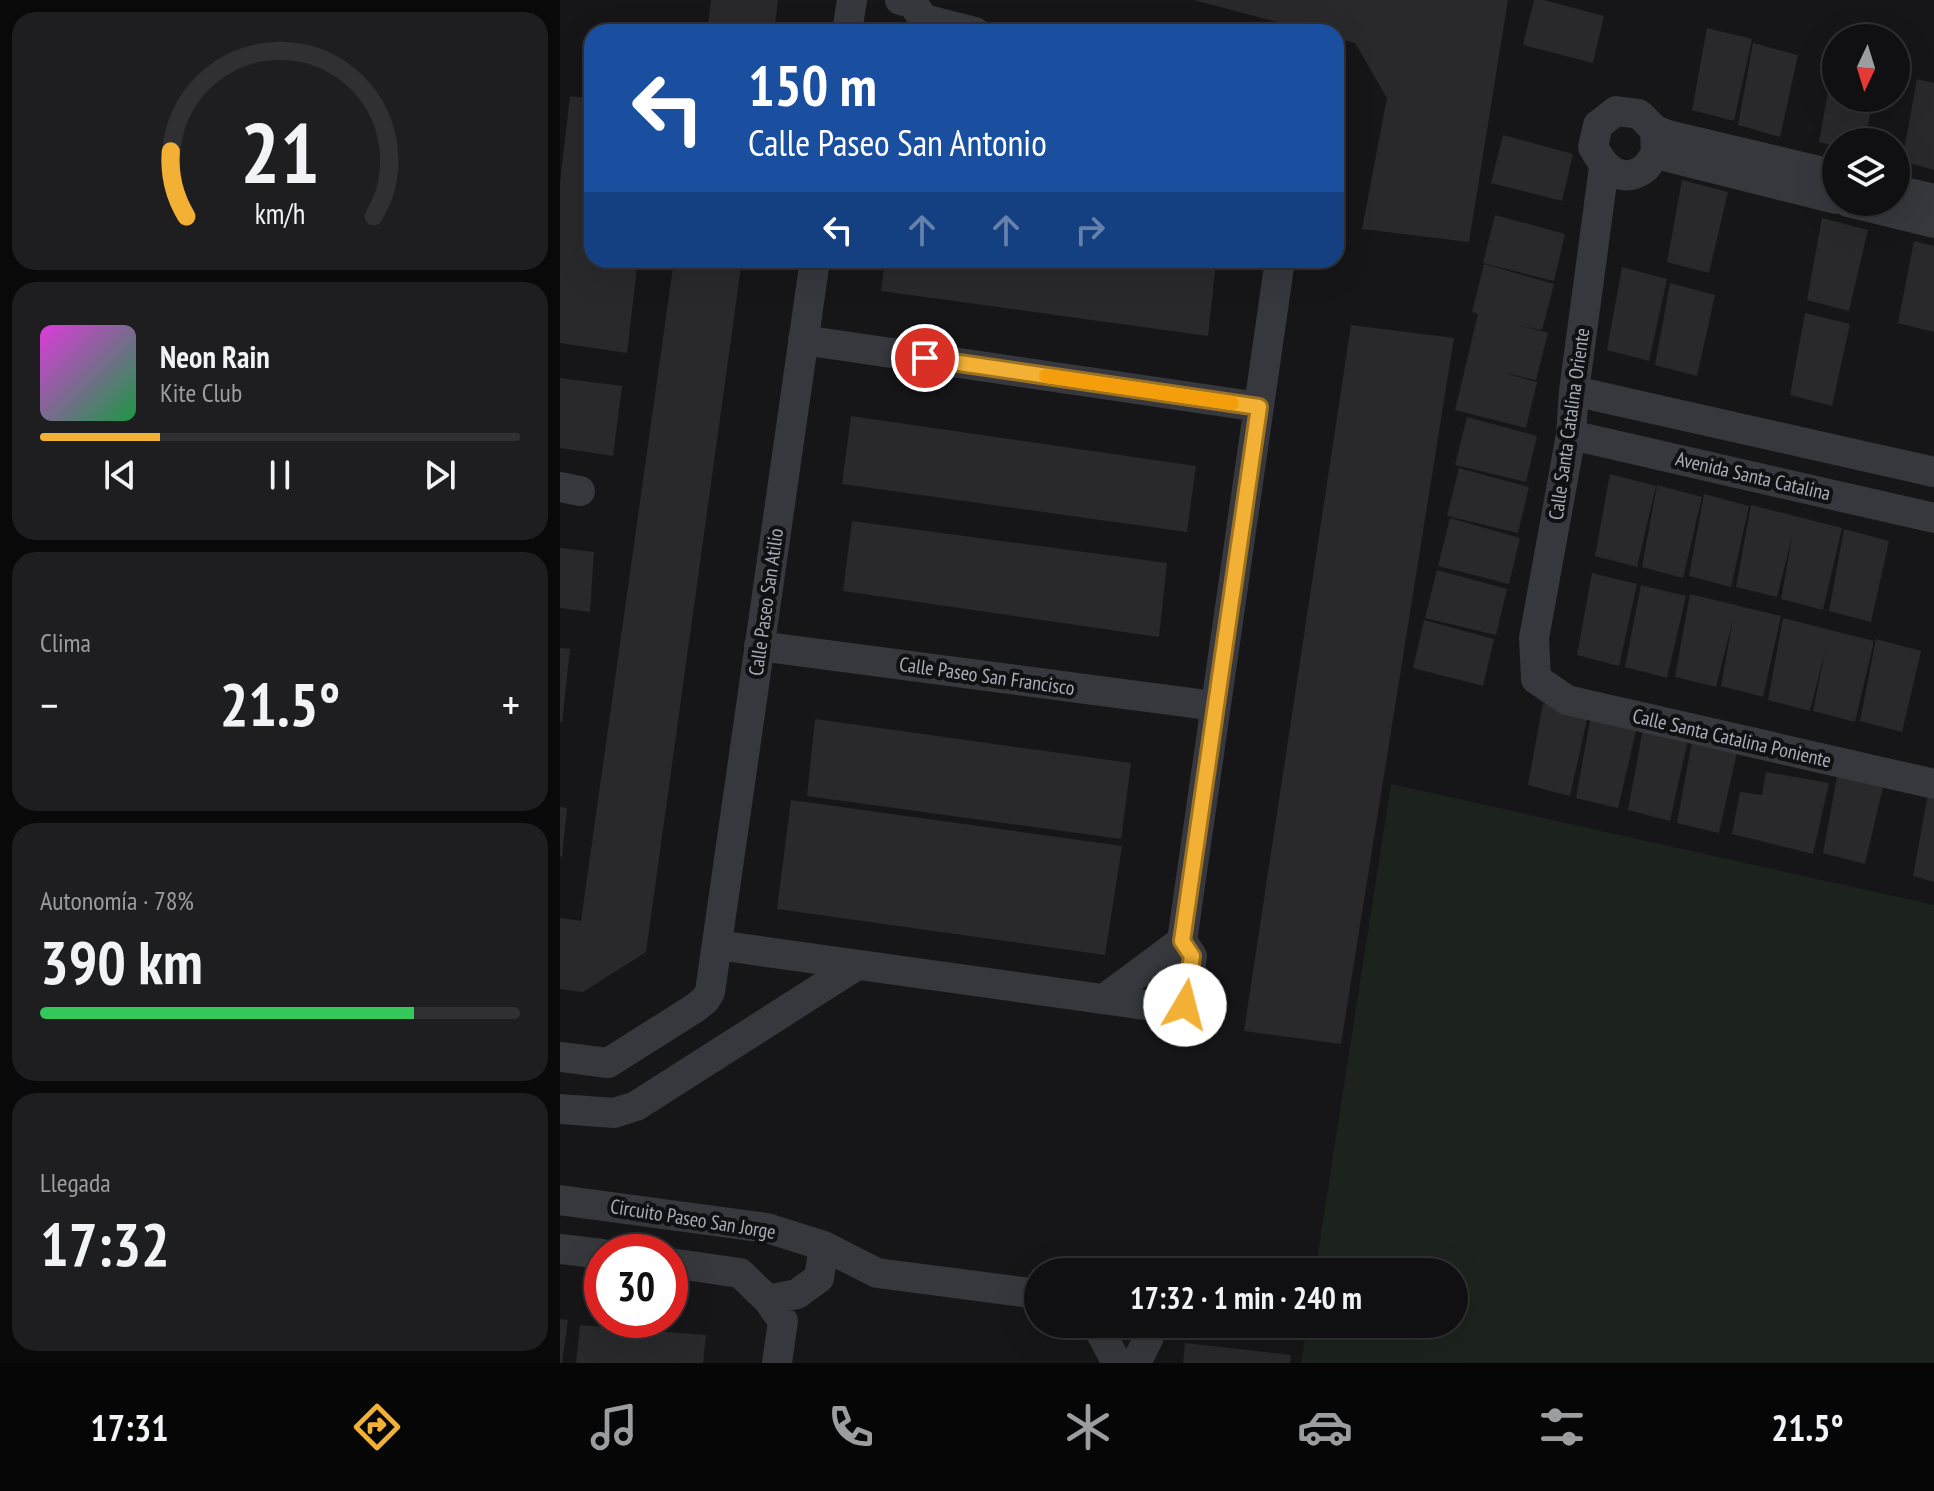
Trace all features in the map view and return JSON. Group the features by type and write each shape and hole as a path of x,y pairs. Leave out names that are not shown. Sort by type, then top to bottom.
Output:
{"street":[{"path":"848,24 852,0"},
{"path":"900,0 912,3 914,24"},
{"path":"1656,142 1643,170 1623,175 1604,167 1593,147 1598,125 1616,111 1639,114 1656,142 1822,195"},
{"path":"1656,142 1822,172"},
{"name":"Calle Santa Catalina Oriente","path":"1536,679 1534,638 1571,435 1604,167"},
{"path":"1910,193 1934,199"},
{"path":"1905,216 1934,223"},
{"name":"Calle Paseo San Atilio","path":"560,1057 608,1063 695,1008 710,992 814,268"},
{"path":"717,945 1180,1009 1185,1005 1192,956 1182,941 1279,268"},
{"path":"803,340 1259,407"},
{"path":"1574,391 1934,472"},
{"name":"Avenida Santa Catalina","path":"1571,435 1934,518"},
{"path":"1871,503 1882,458"},
{"name":"Calle Paseo San Francisco","path":"759,646 1215,706"},
{"name":"Calle Santa Catalina Poniente","path":"1536,679 1567,700 1934,784"},
{"path":"1104,999 1182,941"},
{"path":"560,1109 614,1113 636,1106 857,965"},
{"name":"Circuito Paseo San Jorge","path":"560,1200 767,1228 824,1246 877,1273 1024,1292"},
{"path":"768,1300 797,1294 819,1278 824,1246"},
{"path":"560,1249 584,1252"},
{"path":"688,1266 740,1273 768,1300 783,1321 777,1363"},
{"path":"1104,1338 1117,1363"},
{"path":"1136,1363 1148,1338"}],"shaded area":[{"path":"1391,784 1934,905 1934,1363 1301,1363 1305,1338 1468,1338 1468,1258 1317,1258"}],"building":[{"path":"711,0 778,0 775,24 708,24"},
{"path":"1194,0 1508,0 1469,242 1362,229 1387,98 1355,43 1344,40 1344,24 1284,24"},
{"path":"1534,0 1604,16 1593,63 1523,45"},
{"path":"1707,28 1752,39 1734,121 1692,110"},
{"path":"1753,43 1798,55 1780,137 1738,125"},
{"path":"1917,79 1934,83 1934,170 1910,163 1908,128"},
{"path":"570,96 584,98 584,268 637,268 627,353 560,343 560,183"},
{"path":"1824,112 1871,112 1867,128 1822,128 1822,143 1819,142"},
{"path":"1503,135 1573,154 1562,201 1491,183"},
{"path":"1682,180 1728,192 1709,273 1667,262"},
{"path":"1495,215 1565,234 1554,281 1483,263"},
{"path":"1822,218 1868,230 1849,311 1807,300"},
{"path":"1914,241 1934,246 1934,332 1898,323"},
{"path":"1484,264 1554,284 1542,330 1517,325 1548,333 1536,380 1501,372 1537,382 1526,428 1455,410 1478,314 1472,312"},
{"path":"1622,267 1667,279 1649,361 1607,350"},
{"path":"673,268 741,268 646,952 583,992 560,989 560,918 581,921"},
{"path":"884,268 1215,268 1208,336 881,291"},
{"path":"1670,283 1715,295 1697,376 1655,365"},
{"path":"1805,313 1850,324 1832,406 1790,395"},
{"path":"1351,325 1454,338 1341,1044 1244,1031"},
{"path":"560,378 622,386 613,456 560,448"},
{"path":"851,416 1196,466 1187,532 842,484"},
{"path":"1467,417 1537,436 1526,482 1455,465"},
{"path":"1459,468 1529,487 1518,533 1447,516"},
{"path":"1610,474 1656,486 1637,567 1595,556"},
{"path":"1657,485 1702,497 1683,578 1642,567"},
{"path":"1704,494 1749,506 1731,587 1689,576"},
{"path":"1751,505 1842,528 1823,610 1781,599 1793,533 1777,597 1736,587"},
{"path":"1450,518 1520,538 1509,584 1438,566"},
{"path":"852,521 1167,563 1159,637 843,591"},
{"path":"1844,529 1889,541 1871,622 1829,611"},
{"path":"560,548 594,552 590,612 560,608"},
{"path":"1437,570 1507,589 1496,635 1425,618"},
{"path":"1592,573 1637,584 1619,666 1577,655"},
{"path":"1641,585 1686,596 1667,678 1625,667"},
{"path":"1690,594 1781,616 1763,697 1721,686 1733,619 1716,687 1675,677"},
{"path":"1783,618 1874,641 1855,722 1813,711 1825,651 1810,711 1768,700"},
{"path":"1424,620 1494,639 1483,686 1413,668"},
{"path":"1876,639 1921,651 1902,732 1860,721"},
{"path":"560,648 570,649 562,723 560,722"},
{"path":"1543,703 1588,715 1570,796 1528,785"},
{"path":"1591,715 1637,727 1618,808 1576,798"},
{"path":"815,719 1131,763 1121,839 807,796"},
{"path":"1643,729 1688,740 1670,821 1628,810"},
{"path":"1692,741 1737,752 1719,833 1677,823"},
{"path":"1838,771 1884,783 1865,864 1823,853"},
{"path":"1766,772 1829,783 1813,854 1732,834 1740,792 1762,795"},
{"path":"1928,794 1934,795 1934,882 1913,876"},
{"path":"791,800 1122,846 1105,955 777,909"},
{"path":"560,807 567,808 562,857 560,856"},
{"path":"560,1319 568,1320 562,1363 560,1363"},
{"path":"580,1325 584,1325 584,1338 688,1338 688,1334 706,1335 703,1363 576,1363"},
{"path":"1185,1343 1291,1355 1290,1363 1183,1363"}],"slow traffic":[{"path":"1046,376 1232,403"}],"route":[{"path":"925,358 1259,407 1182,941 1192,956 1185,1005"}]}
